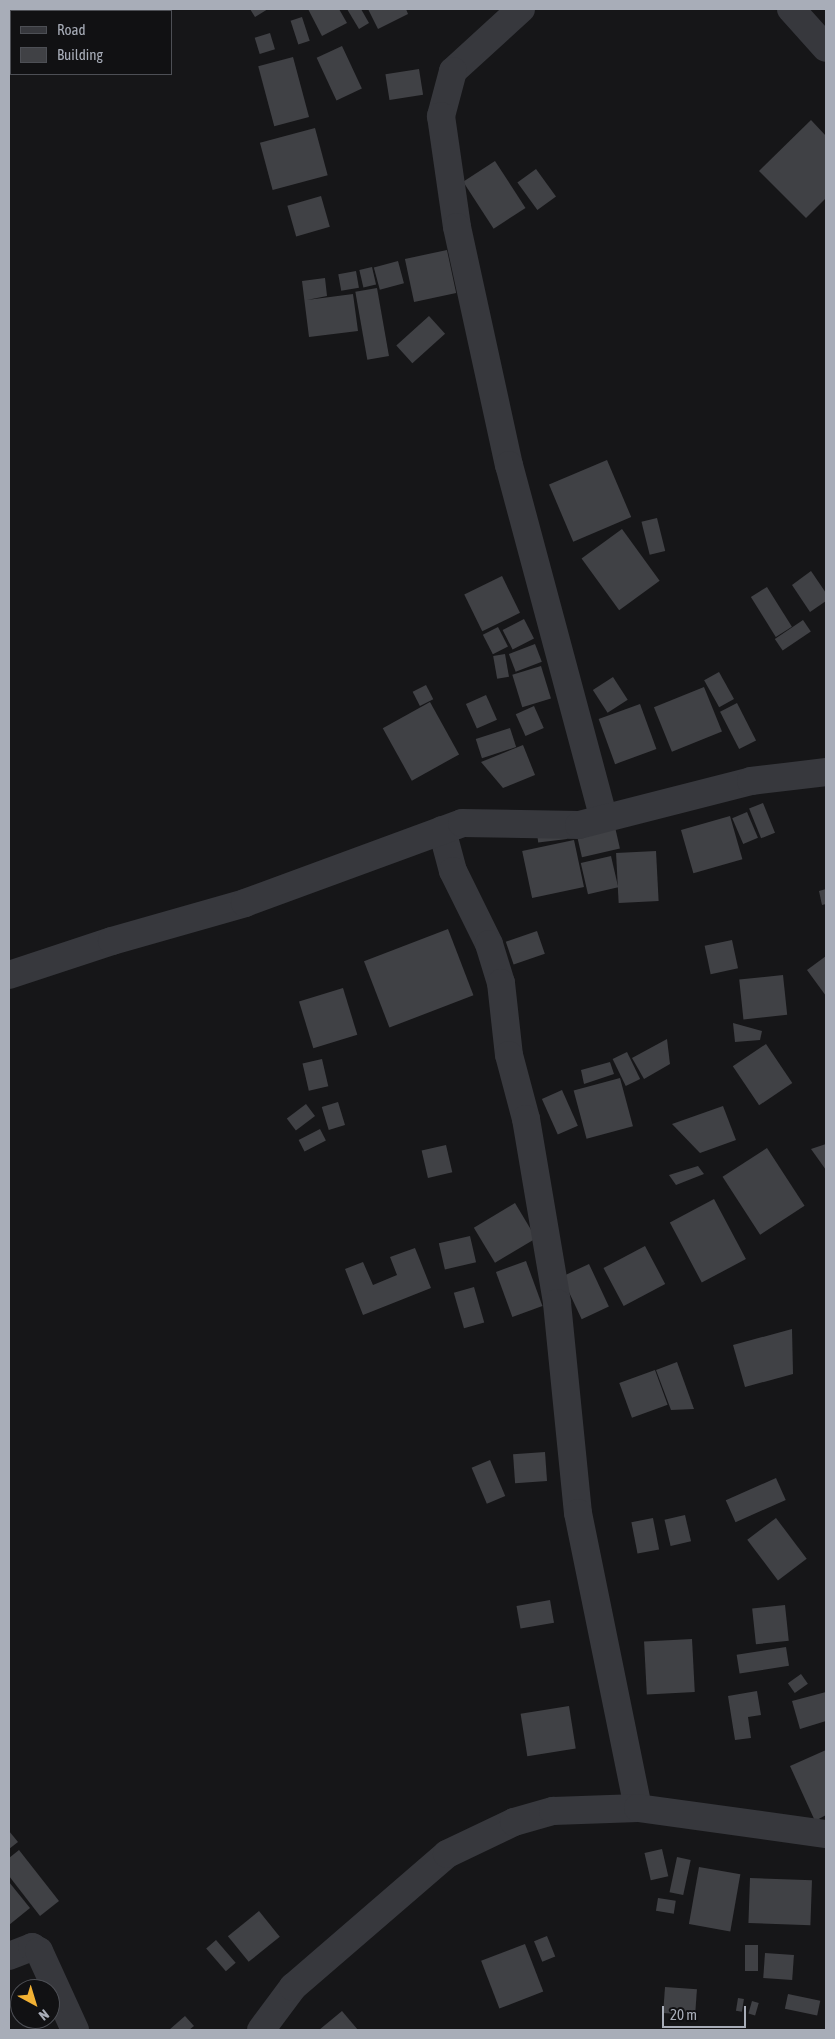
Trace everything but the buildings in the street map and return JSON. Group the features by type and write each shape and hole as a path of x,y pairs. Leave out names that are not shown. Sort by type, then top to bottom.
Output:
{"street":[{"path":"521,9 454,72 441,116 457,227 508,465 603,817"},
{"path":"791,9 826,48"},
{"path":"9,975 112,941 245,903 462,823 579,825 603,817 751,781 826,772"},
{"path":"442,830 453,871 489,944 501,983 508,1055 526,1119 557,1303 578,1513 638,1808"},
{"path":"261,2030 293,1987 447,1854 514,1822 553,1811 638,1808 826,1834"},
{"path":"9,1956 32,1947 39,1951 76,2030"}]}
